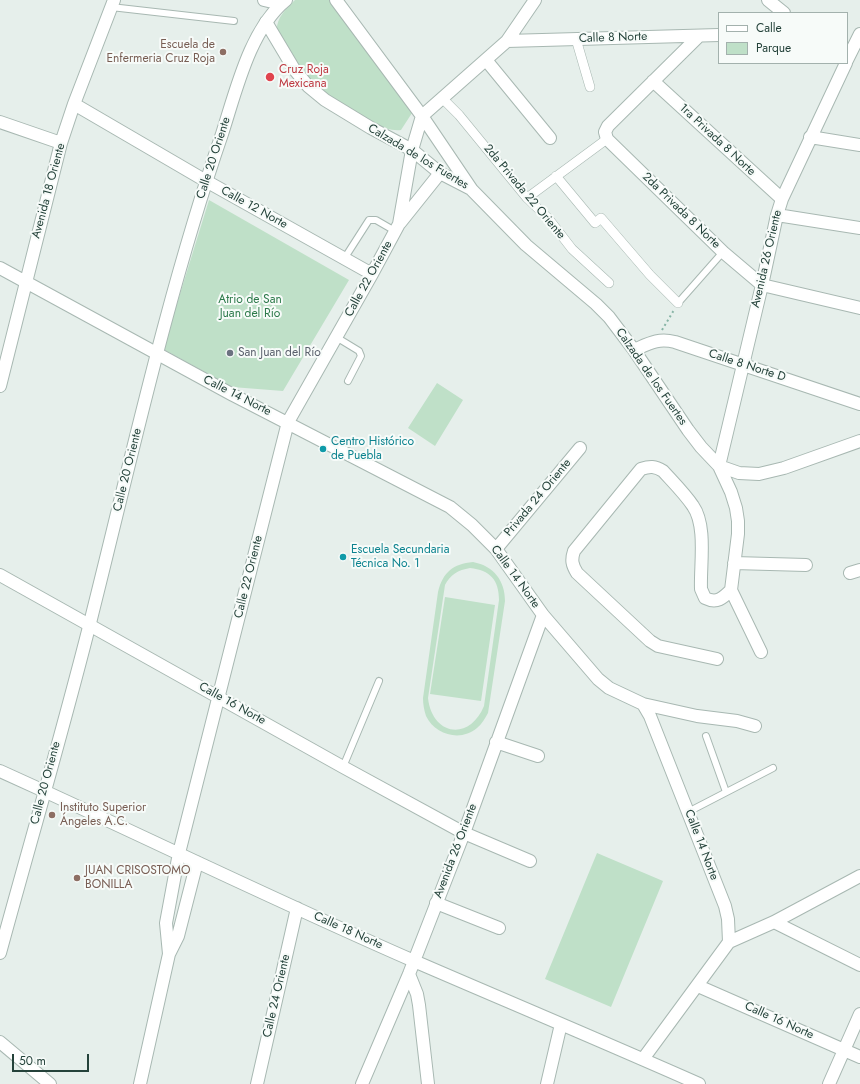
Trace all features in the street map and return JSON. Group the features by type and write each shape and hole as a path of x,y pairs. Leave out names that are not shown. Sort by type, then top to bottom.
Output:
{"street":[{"path":"264,0 284,2"},
{"name":"Calzada de los Fuertes","path":"336,0 422,116 472,190 526,245 596,304 609,317 634,350 688,430 701,447 719,466 739,473 759,474 784,468 860,441"},
{"path":"422,116 507,41 535,0"},
{"path":"768,0 783,12"},
{"name":"Calle 20 Oriente","path":"0,953 89,625 157,353 206,181 252,46 266,22 284,2"},
{"name":"Avenida 18 Oriente","path":"0,386 61,143 74,104 112,4"},
{"name":"Calzada de los Fuertes","path":"266,22 294,69 308,86 325,100 412,150 440,173 472,190"},
{"name":"Calle 8 Norte","path":"507,41 718,35"},
{"path":"848,57 856,35"},
{"path":"527,198 606,136 608,126 699,36"},
{"path":"576,39 590,87"},
{"path":"486,60 550,138"},
{"name":"Avenida 26 Oriente","path":"719,466 782,199 846,64"},
{"name":"1ra Privada 8 Norte","path":"653,81 782,199"},
{"name":"2da Privada 22 Oriente","path":"442,98 459,115 527,198 548,218 572,249 609,284"},
{"name":"Calle 12 Norte","path":"74,104 206,181 372,274"},
{"name":"Calle 22 Oriente","path":"397,227 412,150 422,116"},
{"path":"0,122 61,143"},
{"name":"2da Privada 8 Norte","path":"606,136 723,252 762,285"},
{"path":"810,137 860,145"},
{"name":"Calle 22 Oriente","path":"169,954 166,923 179,854 288,422 397,227 440,173"},
{"path":"556,176 595,223 601,218 650,276 678,304"},
{"path":"777,215 860,228"},
{"name":"Calle 14 Norte","path":"0,268 234,395 450,507 472,525 496,549 543,615 598,679 609,688 643,704 650,716 725,906 728,919 729,942"},
{"path":"762,285 860,308"},
{"path":"634,350 656,340"},
{"name":"Calle 8 Norte D","path":"656,340 675,342 860,404"},
{"name":"Privada 24 Oriente","path":"496,549 580,448"},
{"path":"717,659 658,646 650,641 577,573 573,566 572,558 574,550 641,469 649,466 657,467 663,471 694,507 698,517 701,528 701,589 705,598 712,601 723,598 731,590"},
{"path":"719,466 731,492 738,521 731,590 761,652"},
{"path":"734,563 806,565"},
{"name":"Calle 16 Norte","path":"0,575 218,696 343,768 464,833 530,861"},
{"name":"Avenida 26 Oriente","path":"362,1084 409,974 464,833 543,615"},
{"path":"643,704 697,716 737,721 755,726"},
{"path":"496,742 538,756"},
{"name":"Calle 18 Norte","path":"0,771 413,961 643,1059 674,1079 699,1084"},
{"name":"Calle 22 Oriente","path":"140,1084 169,954 178,936 197,862"},
{"path":"643,1059 729,942 774,922 860,876"},
{"path":"436,903 499,928"},
{"name":"Calle 24 Oriente","path":"257,1084 297,908"},
{"path":"774,922 860,965"},
{"path":"409,974 417,994 419,1005 428,1084"},
{"name":"Calle 16 Norte","path":"698,986 860,1057"},
{"path":"829,1084 860,1014"},
{"path":"547,1084 561,1024"},
{"path":"0,1042 50,1084"}],"lane":[{"path":"112,4 234,21"},
{"path":"344,259 369,220 376,220 397,227"},
{"path":"678,304 723,252"},
{"path":"336,337 359,351 361,356 348,381"},
{"path":"343,768 379,681"},
{"path":"706,736 726,792"},
{"path":"688,812 773,768"}],"path":[{"path":"656,340 678,304"}],"green space":[{"path":"295,0 332,0 412,113 401,130 390,129 377,125 348,110 309,80 294,63 278,34 277,26 280,17"},
{"name":"Atrio de San Juan del Río","path":"209,200 349,280 283,391 232,387 163,349"},
{"path":"437,383 463,400 435,446 408,428"},
{"path":"473,562 480,564 492,571 497,576 503,587 505,601 488,713 477,728 464,735 456,735 442,732 430,723 425,714 423,698 440,585 450,570 466,563","holes":["470,568 477,569 492,577 499,593 484,706 477,718 469,725 461,729 452,729 444,726 436,720 431,710 428,698 445,585 449,578 458,572"]},
{"path":"445,597 495,605 481,701 430,694"},
{"path":"597,853 663,881 611,1007 545,979"}],"place":[{"name":"Escuela de Enfermeria Cruz Roja","path":"223,52"},
{"name":"Cruz Roja Mexicana","path":"270,77"},
{"name":"San Juan del Río","path":"230,353"},
{"name":"Centro Histórico de Puebla","path":"323,449"},
{"name":"Escuela Secundaria Técnica No. 1","path":"343,557"},
{"name":"Instituto Superior Ángeles A.C.","path":"52,815"},
{"name":"JUAN CRISOSTOMO BONILLA","path":"77,878"}]}
